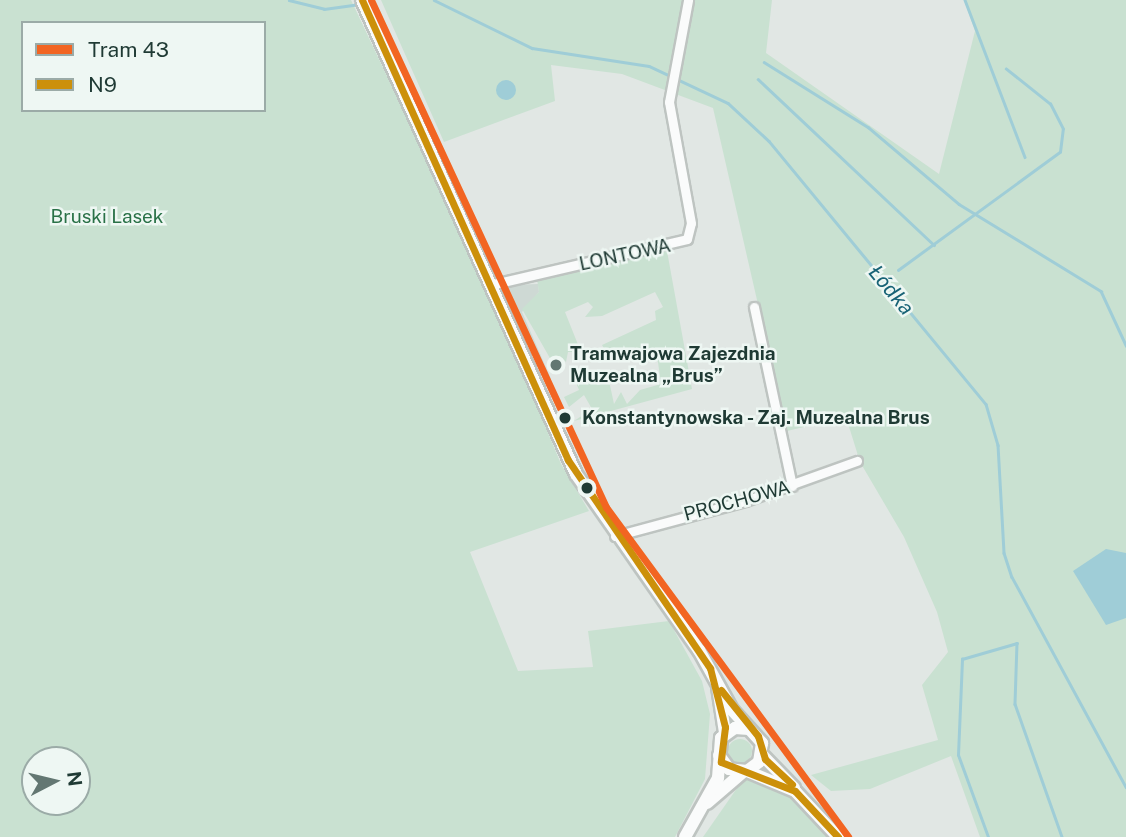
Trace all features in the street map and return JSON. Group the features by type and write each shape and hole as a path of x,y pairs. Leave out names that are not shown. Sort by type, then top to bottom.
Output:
{"main road":[{"path":"364,6 494,284 568,460 615,536 699,650 718,687 753,731 762,755 838,837"},
{"path":"707,803 725,733 718,687"},
{"path":"725,733 753,731"},
{"path":"719,755 726,767 745,771 795,791"},
{"path":"685,837 707,803 762,755"}],"street":[{"name":"LONTOWA","path":"494,284 687,239 691,223 670,88 688,0"},
{"path":"754,307 792,486"},
{"name":"PROCHOWA","path":"615,536 792,486 857,461"}],"shaded area":[{"path":"500,273 510,285 538,284 539,292 522,312 551,379 545,382 498,283"}],"green space":[{"name":"Bruski Lasek","path":"0,0 351,0 490,294 561,464 589,511 470,552 518,671 593,667 588,631 669,621 702,681 710,714 705,779 675,837 0,837"},
{"path":"381,0 772,0 766,53 939,174 975,31 964,0 1126,0 1126,837 980,837 951,756 870,789 831,791 811,775 938,740 922,685 948,652 937,612 904,537 860,462 846,417 787,431 713,108 622,74 551,65 555,101 444,142"},
{"path":"667,251 692,389 574,421 592,409 584,395 569,407 564,397 579,390 574,378 583,373 587,380 608,376 614,404 621,392 627,404 640,390 661,384 656,348 611,361 602,345 656,320 655,311 663,307 655,292 602,316 585,317 593,307 588,302 565,312 581,352 568,352 566,362 560,356 551,360 522,309 539,292 537,279"},
{"path":"740,739 749,742 752,751 749,760 740,763 731,760 728,751 731,742"},
{"path":"753,779 774,783 831,837 703,837 742,781"}],"water":[{"path":"502,80 510,80 516,90 510,100 502,100 496,94 496,86"},
{"path":"1106,549 1126,553 1126,618 1106,625 1073,571"}],"waterway":[{"name":"Łódka","path":"289,0 324,9 360,4"},
{"name":"Łódka","path":"434,0 532,48 649,66 728,103 769,141 986,404 998,445 1004,553 1012,577 1126,787"},
{"path":"965,0 1025,157"},
{"path":"764,62 868,127 959,204 1101,291 1126,345"},
{"path":"898,270 1060,152 1063,129 1050,104 1006,69"},
{"path":"758,79 934,245"},
{"path":"988,837 958,755 962,659 1017,643 1015,704 1062,837"}],"tram line":[{"name":"43","path":"371,0 606,507 848,837"}],"transit line":[{"name":"N9","path":"362,0 568,460 710,668 725,727 721,762 795,791 838,837"},
{"name":"N9","path":"721,690 758,736 765,759 792,784"}],"place":[{"name":"Tramwajowa Zajezdnia Muzealna „Brus”","path":"556,365"},
{"name":"Konstantynowska - Zaj. Muzealna Brus","path":"565,418"}]}
